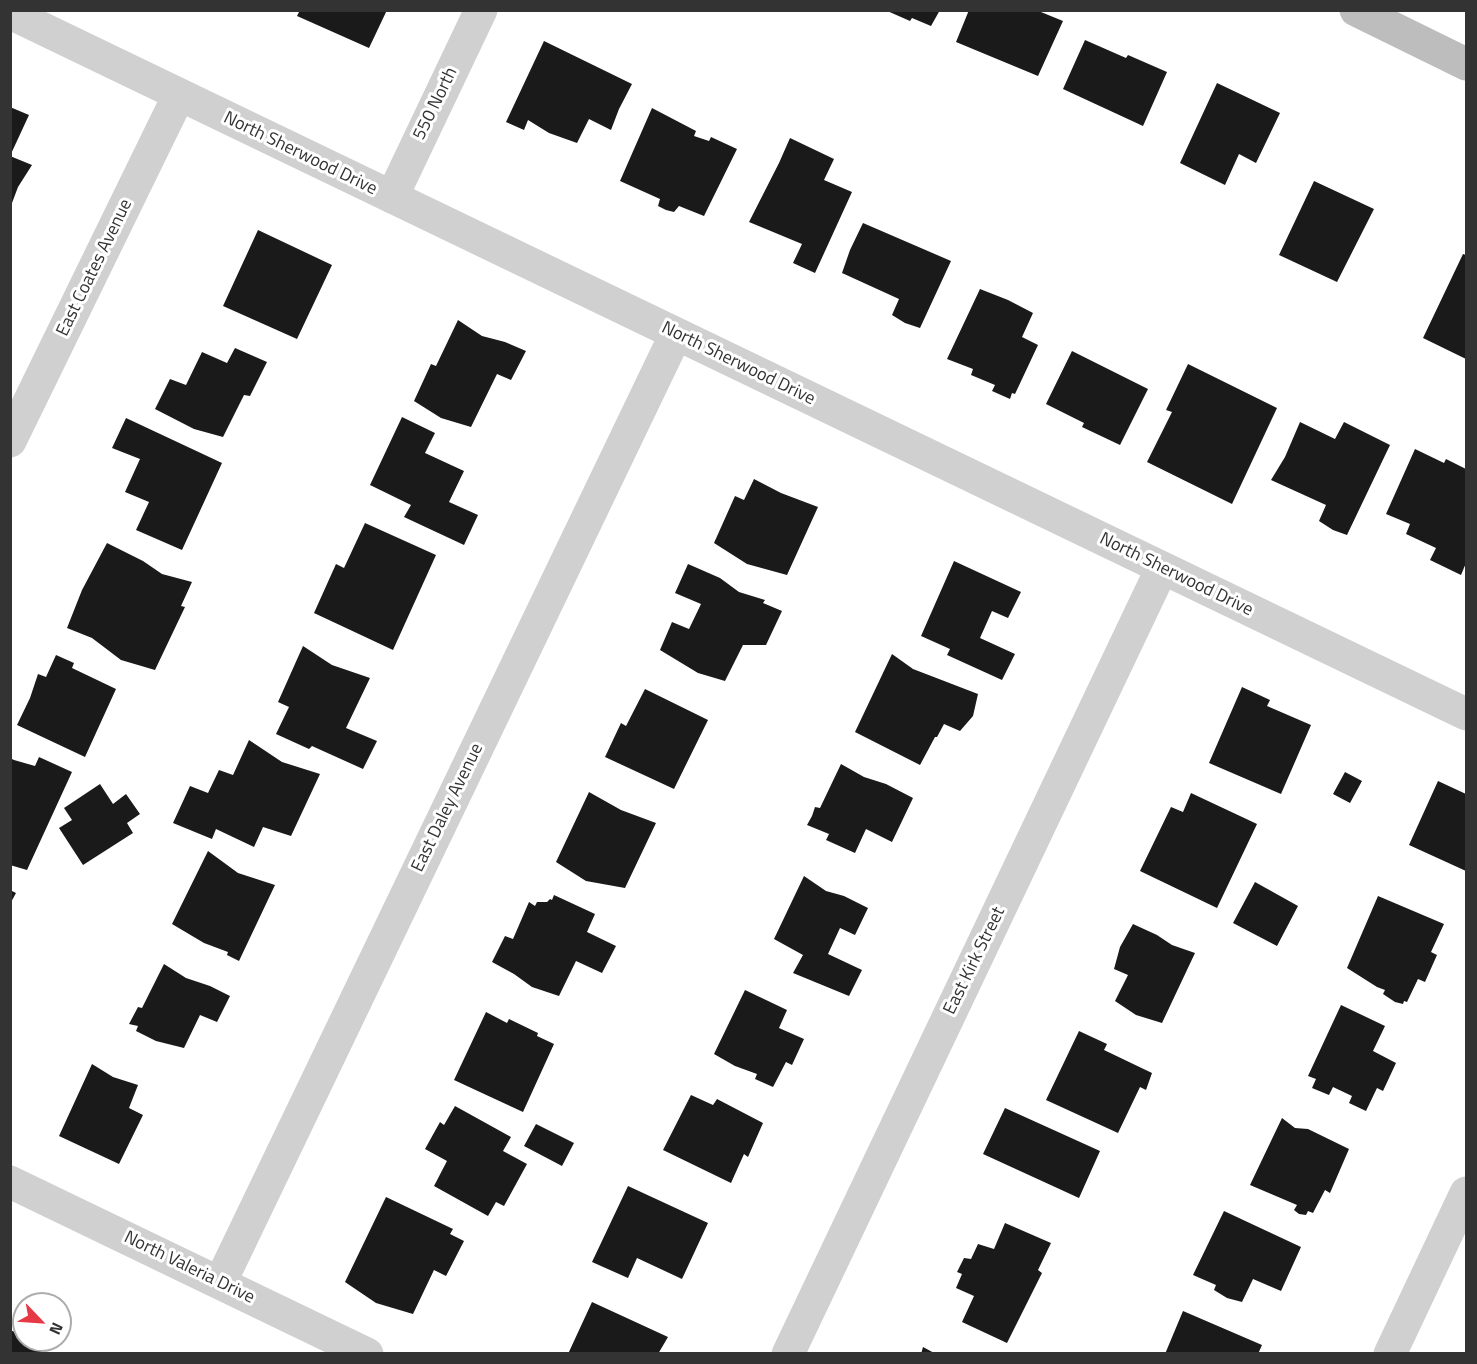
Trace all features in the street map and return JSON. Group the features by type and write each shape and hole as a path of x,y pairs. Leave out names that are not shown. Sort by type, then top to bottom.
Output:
{"main road":[{"path":"1356,10 1467,64"}],"street":[{"name":"550 North","path":"392,197 481,10"},
{"name":"North Sherwood Drive","path":"10,13 1467,714"},
{"name":"East Coates Avenue","path":"10,441 178,95"},
{"name":"East Daley Avenue","path":"220,1283 676,334"},
{"name":"East Kirk Street","path":"788,1353 1162,568"},
{"name":"North Valeria Drive","path":"10,1182 367,1353"},
{"path":"1390,1353 1467,1193"}],"building":[{"path":"300,10 387,10 369,48 297,16"},
{"path":"885,10 940,10 931,26 912,18 910,21"},
{"path":"969,10 1036,10 1063,21 1038,76 956,42"},
{"path":"1085,40 1126,58 1128,55 1167,72 1143,126 1063,89"},
{"path":"544,41 632,84 611,130 589,119 577,143 549,133 528,120 524,130 506,122"},
{"path":"1217,83 1280,113 1256,163 1239,154 1225,185 1180,163"},
{"path":"10,107 29,115 10,156"},
{"path":"652,108 696,131 694,136 709,141 711,137 737,149 704,216 679,206 674,212 666,210 658,206 660,199 620,181"},
{"path":"790,138 834,159 824,180 852,192 815,273 793,263 802,244 749,222"},
{"path":"10,156 32,165 18,187 12,203 10,202"},
{"path":"1314,181 1374,209 1337,282 1279,255"},
{"path":"863,223 951,261 920,328 892,315 899,299 842,273"},
{"path":"258,230 332,265 297,339 223,306"},
{"path":"1463,254 1466,255 1466,359 1423,338"},
{"path":"980,289 1033,313 1022,337 1038,345 1015,394 1012,393 1010,399 992,391 995,385 971,375 973,369 947,359"},
{"path":"458,320 482,336 526,351 511,380 497,374 471,427 441,418 414,401 431,364 436,366"},
{"path":"235,348 267,362 250,396 244,395 223,437 194,429 155,409 170,379 186,385 202,352 227,363"},
{"path":"1072,351 1148,389 1120,445 1082,427 1084,423 1046,404"},
{"path":"1188,364 1277,408 1232,504 1147,462 1172,412 1166,410"},
{"path":"402,417 435,433 425,453 464,471 449,502 478,515 464,545 404,517 411,505 370,485"},
{"path":"126,418 222,463 182,550 136,530 149,502 125,492 140,459 112,448"},
{"path":"1300,422 1335,439 1344,422 1390,445 1347,535 1319,521 1326,505 1271,480 1285,457"},
{"path":"1415,449 1444,463 1446,459 1466,469 1466,563 1461,575 1430,560 1436,548 1406,534 1410,524 1386,514"},
{"path":"754,479 781,493 818,507 787,575 747,564 714,543 735,496 744,500"},
{"path":"365,523 436,555 393,650 314,613 336,564 344,568"},
{"path":"107,543 143,561 162,574 192,582 181,606 185,607 155,670 121,660 92,638 67,628 82,590"},
{"path":"954,561 1021,592 1008,618 992,611 980,638 1015,654 1002,680 947,655 950,649 921,636"},
{"path":"688,564 720,578 739,592 765,600 763,603 782,611 766,645 743,645 725,681 698,673 660,650 672,622 689,629 701,604 675,593"},
{"path":"303,646 332,665 370,678 346,728 377,741 363,769 312,746 309,749 276,734 289,707 278,702"},
{"path":"892,654 913,669 978,694 973,716 960,731 944,724 920,765 855,732"},
{"path":"56,655 74,663 72,668 116,689 85,757 17,725 38,674 46,677"},
{"path":"1242,687 1270,700 1267,706 1311,725 1281,794 1209,763"},
{"path":"645,689 708,720 674,789 605,757 621,723 626,726"},
{"path":"249,740 282,762 320,774 291,836 263,827 254,847 216,829 212,839 173,823 190,786 208,793 219,770 233,775"},
{"path":"39,757 72,772 27,870 10,865 10,758 35,766"},
{"path":"841,764 864,777 886,784 913,798 892,842 866,829 855,853 826,840 829,834 807,825 815,807 820,808"},
{"path":"1345,772 1362,781 1350,803 1333,794"},
{"path":"1438,781 1466,794 1466,871 1409,845"},
{"path":"100,784 113,804 126,794 140,814 127,823 133,833 83,865 59,828 72,820 64,808"},
{"path":"589,792 621,810 656,823 625,888 586,881 556,862"},
{"path":"1191,793 1257,824 1217,908 1140,871 1171,807 1183,812"},
{"path":"208,851 238,873 275,885 239,961 227,955 228,952 204,943 172,924"},
{"path":"804,876 826,891 844,896 868,908 855,935 840,928 828,954 862,970 849,996 793,973 803,955 774,939"},
{"path":"1255,882 1298,906 1277,946 1233,923"},
{"path":"10,890 16,893 10,904"},
{"path":"554,895 595,914 587,932 616,946 602,973 576,961 559,996 532,987 492,962 505,936 513,939 529,902 535,906 537,902 552,900"},
{"path":"1378,896 1444,924 1431,952 1437,955 1425,982 1418,979 1407,1002 1404,1001 1403,1004 1395,1002 1383,994 1385,990 1347,968"},
{"path":"1133,924 1172,945 1195,953 1162,1023 1136,1015 1115,1001 1128,975 1114,969 1120,947"},
{"path":"164,964 186,978 230,996 217,1022 200,1015 184,1048 156,1041 136,1031 138,1026 129,1024 138,1007 142,1008"},
{"path":"745,990 787,1010 779,1028 804,1039 792,1065 786,1062 773,1087 755,1079 757,1074 735,1066 714,1054"},
{"path":"1341,1005 1385,1026 1373,1051 1396,1063 1383,1091 1377,1088 1366,1111 1349,1103 1352,1096 1333,1087 1329,1095 1312,1088 1316,1079 1308,1076"},
{"path":"486,1012 507,1023 509,1019 538,1033 537,1036 554,1044 523,1112 454,1080"},
{"path":"1079,1031 1107,1044 1104,1050 1152,1073 1146,1090 1140,1087 1118,1133 1046,1100"},
{"path":"92,1064 113,1077 138,1085 129,1108 143,1115 119,1164 59,1136"},
{"path":"691,1095 713,1105 717,1099 763,1123 748,1157 744,1154 731,1183 663,1150"},
{"path":"455,1106 511,1137 503,1151 527,1164 504,1206 496,1202 488,1216 434,1186 447,1161 425,1149 440,1122 444,1125"},
{"path":"1005,1108 1100,1151 1079,1198 983,1154"},
{"path":"1282,1118 1295,1128 1308,1129 1349,1149 1330,1193 1325,1190 1313,1213 1308,1211 1306,1215 1299,1214 1294,1210 1297,1205 1250,1185"},
{"path":"536,1124 574,1143 562,1166 524,1146"},
{"path":"628,1186 708,1223 682,1279 637,1258 628,1278 592,1262"},
{"path":"386,1197 453,1229 450,1234 464,1241 446,1276 434,1270 413,1314 376,1303 345,1282"},
{"path":"1224,1211 1301,1247 1281,1291 1253,1279 1242,1302 1227,1298 1214,1290 1216,1285 1193,1275"},
{"path":"1005,1223 1051,1243 1038,1270 1042,1273 1007,1343 962,1322 974,1296 956,1288 962,1274 957,1272 964,1258 971,1259 978,1244 994,1249"},
{"path":"592,1302 668,1337 658,1354 568,1354"},
{"path":"1183,1311 1262,1345 1258,1354 1165,1354"},
{"path":"10,1330 12,1331 12,1352 41,1352 40,1354 10,1354"},
{"path":"923,1347 936,1354 921,1354"}]}
